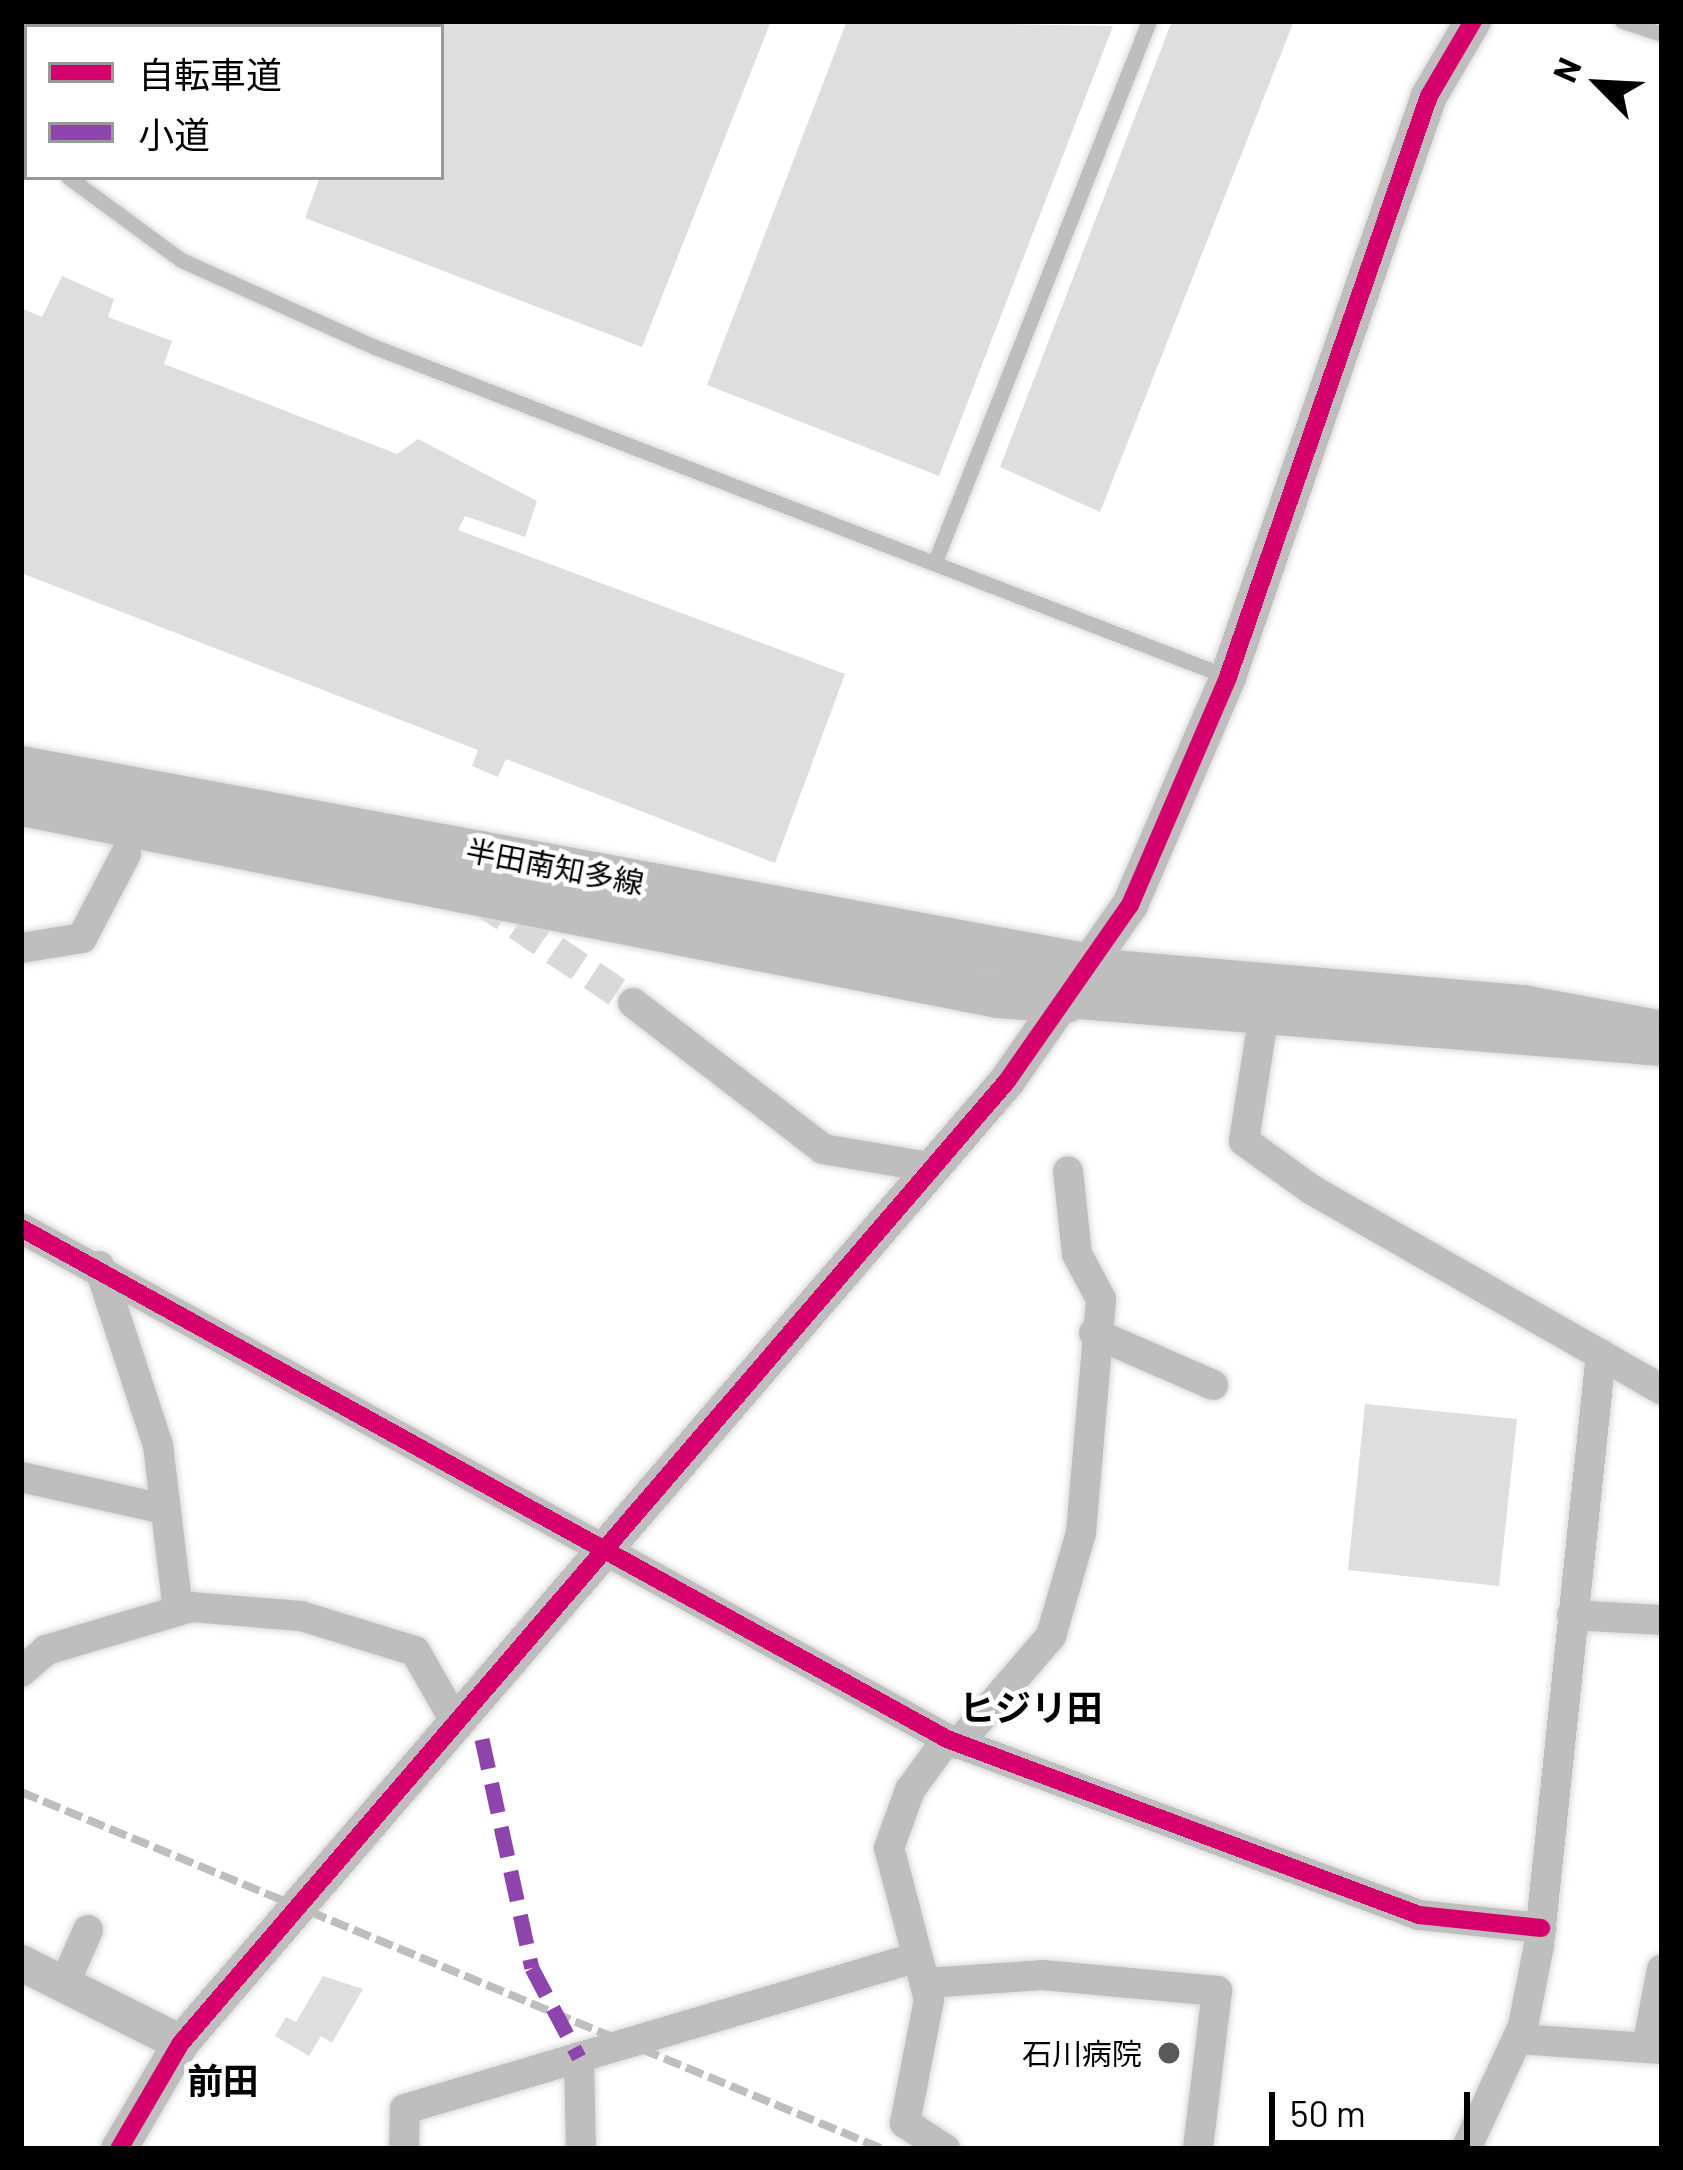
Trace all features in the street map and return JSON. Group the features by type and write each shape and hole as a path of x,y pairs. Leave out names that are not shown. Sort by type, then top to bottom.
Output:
{"main road":[{"name":"半田南知多線","path":"21,768 1078,983"},
{"name":"半田南知多線","path":"21,803 998,995 1078,983"}],"street":[{"path":"119,2149 181,2043 612,1549 934,1168 1078,983 1156,857 1228,677 1429,96 1472,21"},
{"path":"21,948 82,938 126,854"},
{"path":"1078,983 1269,983 1523,1003 1662,1029"},
{"path":"1078,983 1264,1022 1662,1048"},
{"path":"1269,983 1244,1141 1312,1190 1662,1390"},
{"path":"633,1003 823,1149 934,1168"},
{"path":"945,2149 905,2123 927,2044 919,1971 889,1848 910,1790 952,1742 1030,1672 1066,1597 1090,1474 1094,1333 1101,1299 1077,1254 1068,1171"},
{"path":"21,1228 36,1247 99,1266 952,1742 1419,1915 1541,1928"},
{"path":"99,1266 158,1445 178,1611"},
{"path":"1094,1333 1213,1384"},
{"path":"1466,2149 1518,2039 1541,1928 1601,1354"},
{"path":"21,1477 164,1509"},
{"path":"21,1672 46,1650 178,1611 301,1616 376,1634 427,1663 458,1726"},
{"path":"1572,1615 1662,1620"},
{"path":"64,1985 88,1930"},
{"path":"21,1964 181,2043"},
{"path":"1518,2039 1654,2048 1662,1969"},
{"path":"404,2149 405,2109 579,2057 919,1971 1217,1991 1198,2149"},
{"path":"579,2057 581,2149"}],"lane":[{"path":"936,559 1149,21"},
{"path":"1622,21 1662,34"},
{"path":"72,180 181,260 375,347 936,559 1228,677"}],"building":[{"path":"379,21 771,21 642,347 305,218 319,180 444,180 444,24"},
{"path":"847,21 1113,26 939,476 707,385"},
{"path":"1172,21 1294,21 1100,512 1000,467"},
{"path":"62,276 114,299 108,317 172,341 164,364 397,454 418,439 537,501 525,537 465,516 458,530 845,674 775,863 506,759 498,777 472,766 478,750 21,573 21,308 42,317"},
{"path":"1365,1404 1517,1419 1499,1586 1348,1570"},
{"path":"323,1976 363,1989 332,2043 321,2036 309,2056 275,2036 286,2017 296,2022"}],"tunnel":[{"path":"480,900 633,1003"}],"railway":[{"path":"21,1792 883,2149"}],"marked path":[{"path":"482,1739 532,1968 579,2057"}],"cycle path":[{"path":"119,2149 181,2043 1007,1081 1130,905 1228,677 1429,96 1473,21"},
{"path":"21,1228 947,1739 1419,1915 1541,1928"}],"place":[{"name":"石川病院","path":"1169,2053"}],"district":[{"name":"ヒジリ田","path":"1031,1707"},
{"name":"前田","path":"223,2080"}]}
